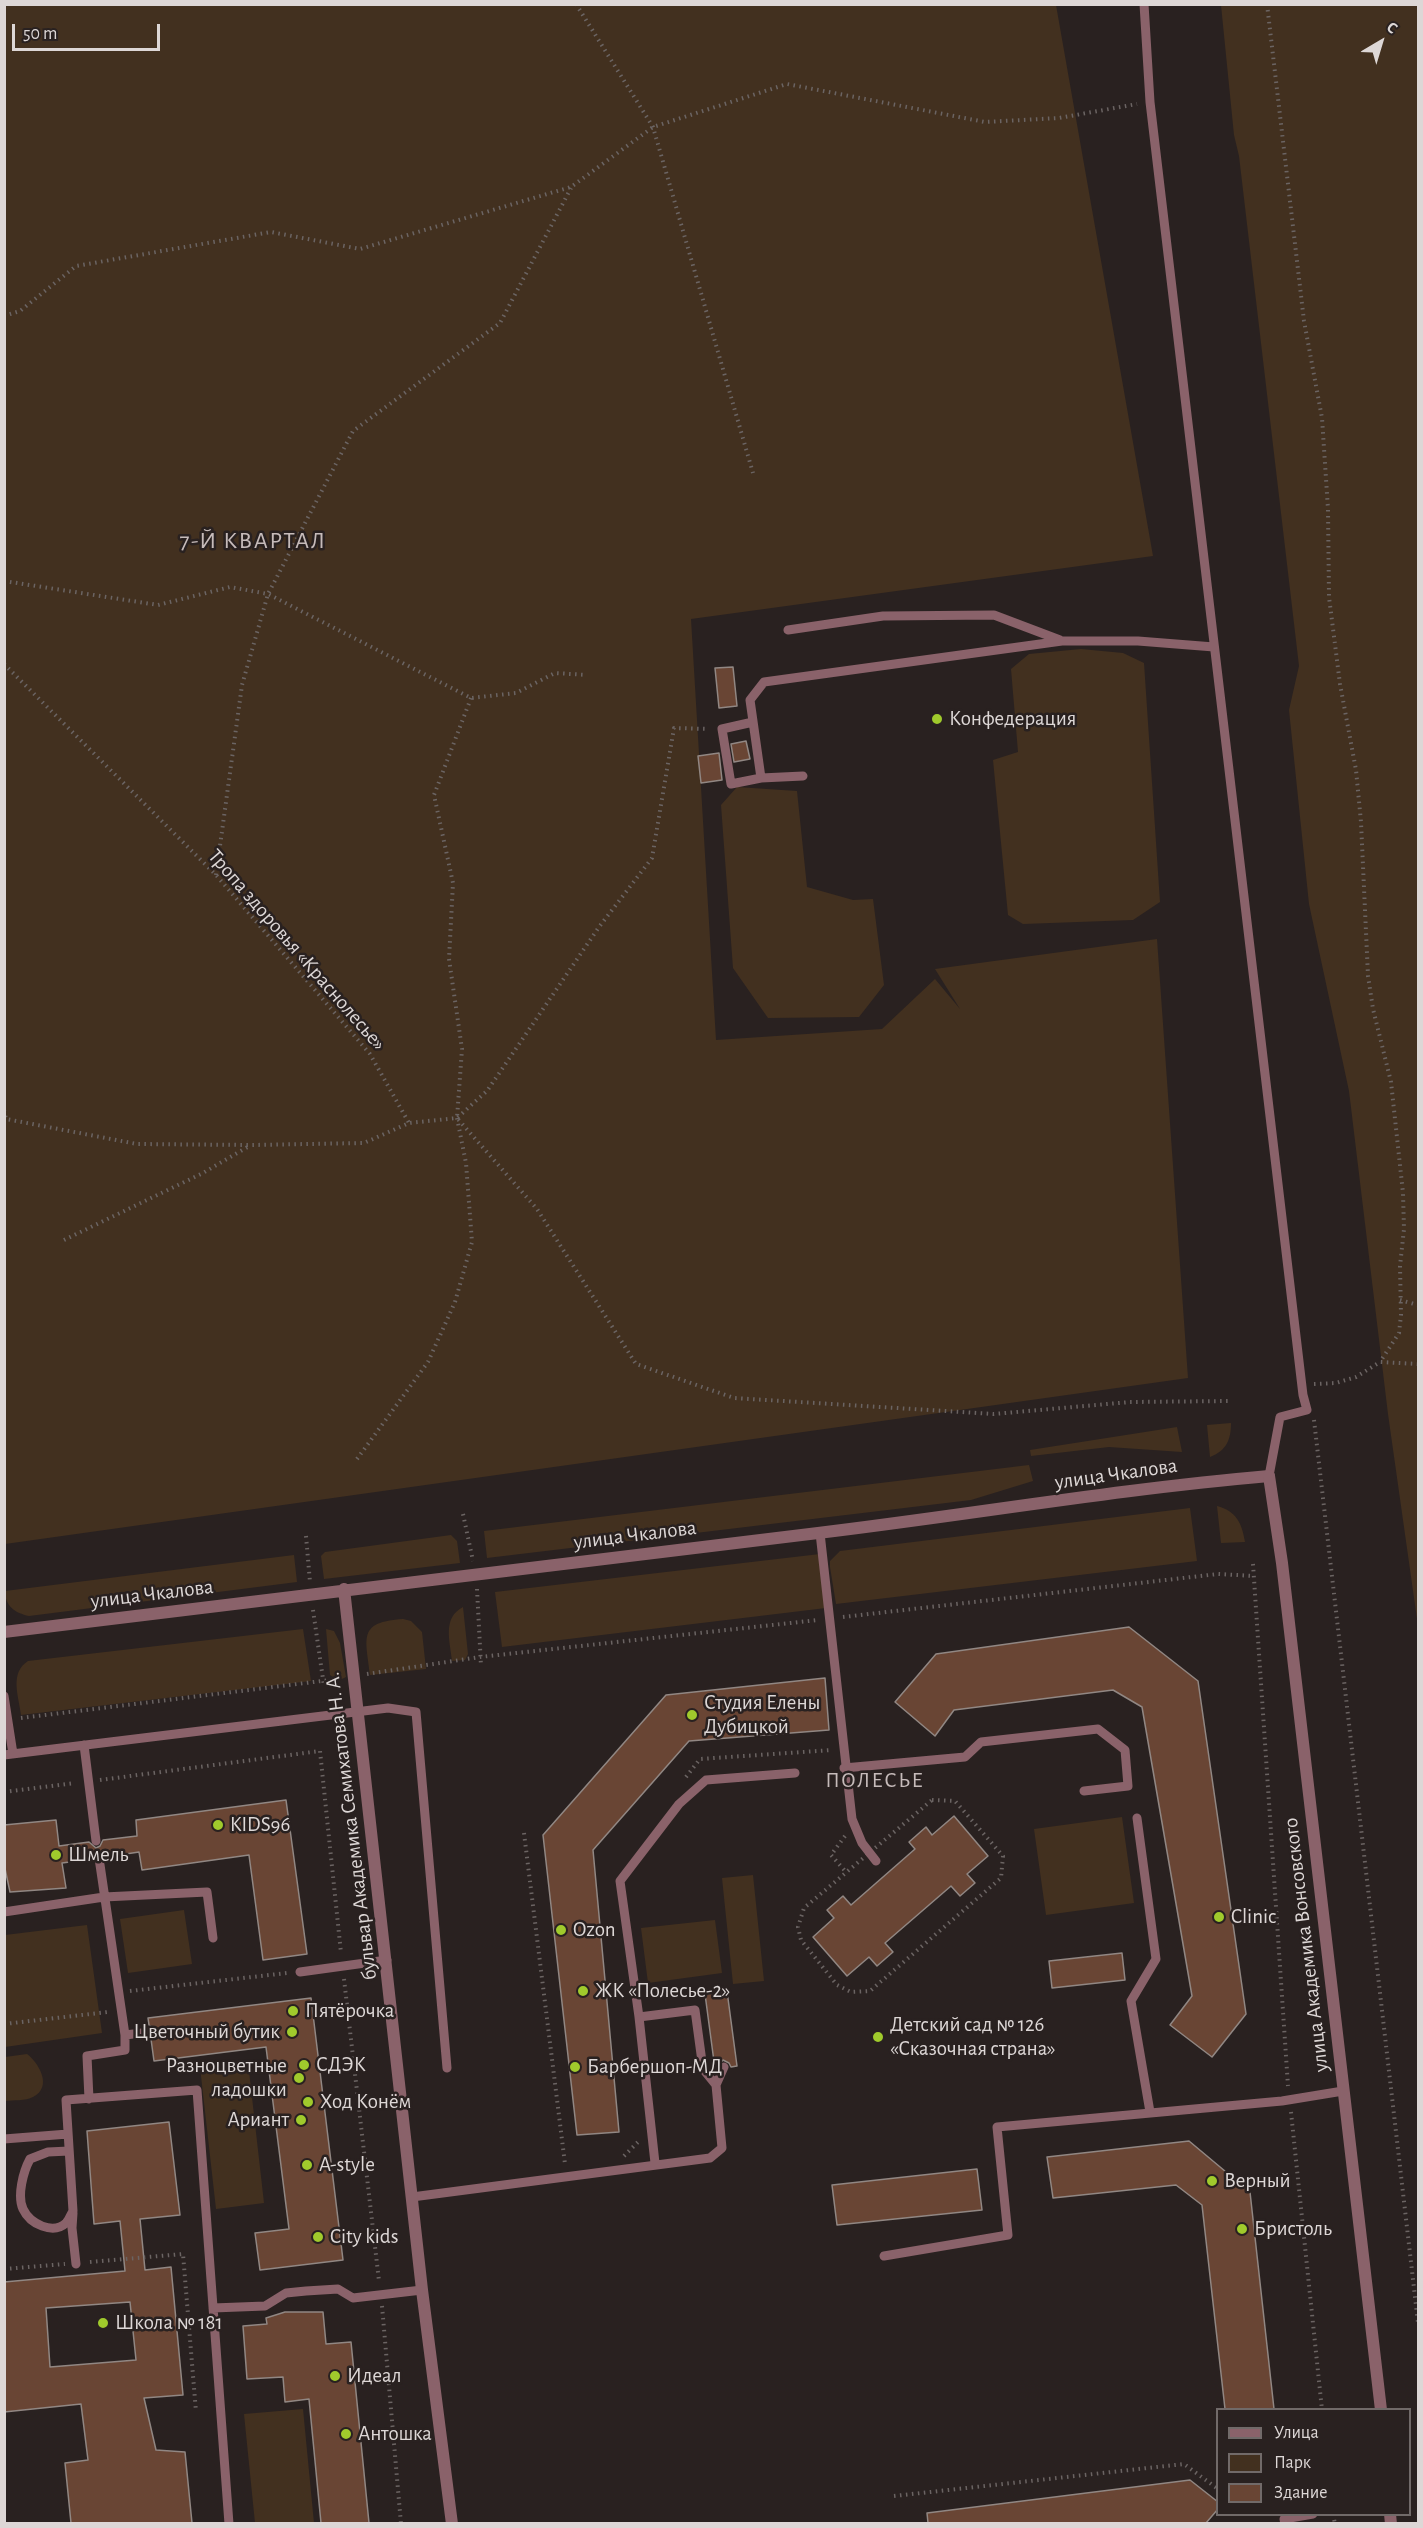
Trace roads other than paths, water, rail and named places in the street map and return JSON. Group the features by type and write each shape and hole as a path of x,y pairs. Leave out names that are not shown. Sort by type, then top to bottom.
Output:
{"street":[{"name":"улица Чкалова","path":"4,1632 820,1533 1202,1482 1269,1476"},
{"name":"улица Академика Вонсовского","path":"1269,1476 1282,1563 1381,2408"},
{"name":"бульвар Академика Семихатова Н. А.","path":"344,1589 422,2290 452,2523"}],"lane":[{"path":"1144,4 1150,102 1303,1395 1307,1410 1280,1417 1269,1476"},
{"path":"788,630 883,616 994,615 1062,641"},
{"path":"761,778 750,700 764,682 1062,641 1138,641 1214,647"},
{"path":"753,722 722,729 730,784 761,778 803,776"},
{"path":"820,1533 844,1768 852,1819 862,1843 876,1861"},
{"path":"4,1696 8,1720 9,1755 388,1708 416,1712 447,2068"},
{"path":"844,1768 965,1757 981,1742 1098,1729 1125,1750 1128,1786 1084,1791"},
{"path":"84,1745 96,1841"},
{"path":"656,2163 620,1881 679,1804 706,1780 795,1773"},
{"path":"1137,1818 1156,1959 1131,2001 1150,2112"},
{"path":"89,2099 87,2056 125,2050 125,2035 99,1858"},
{"path":"4,1912 104,1897 207,1892 213,1938"},
{"path":"300,1972 387,1960"},
{"path":"639,2017 695,2010 703,2069 716,2085"},
{"path":"125,2035 150,2032"},
{"path":"412,2197 656,2163 710,2158 722,2148 716,2085 724,2067"},
{"path":"76,2264 72,2228 66,2100 197,2090 229,2523"},
{"path":"884,2256 1008,2235 997,2127 1289,2099 1343,2091"},
{"path":"4,2139 68,2134"},
{"path":"69,2151 48,2152 30,2159 22,2175 23,2209 36,2225 53,2229 66,2223 73,2211"},
{"path":"213,2308 265,2306 286,2293 306,2291 338,2289 352,2298 422,2290"},
{"path":"1285,2523 1284,2519 1301,2516"}],"place":[{"name":"Конфедерация","path":"937,719"},
{"name":"Студия Елены Дубицкой","path":"692,1715"},
{"name":"KIDS96","path":"218,1825"},
{"name":"Шмель","path":"56,1855"},
{"name":"Clinic","path":"1219,1917"},
{"name":"Ozon","path":"561,1930"},
{"name":"ЖК «Полесье-2»","path":"583,1991"},
{"name":"Пятёрочка","path":"293,2011"},
{"name":"Цветочный бутик","path":"292,2032"},
{"name":"Детский сад № 126 «Сказочная страна»","path":"878,2037"},
{"name":"СДЭК","path":"304,2065"},
{"name":"Барбершоп-МД","path":"575,2067"},
{"name":"Разноцветные ладошки","path":"299,2078"},
{"name":"Ход Конём","path":"308,2102"},
{"name":"Ариант","path":"301,2120"},
{"name":"A-style","path":"307,2165"},
{"name":"Верный","path":"1212,2181"},
{"name":"Бристоль","path":"1242,2229"},
{"name":"City kids","path":"318,2237"},
{"name":"Школа № 181","path":"103,2323"},
{"name":"Идеал","path":"335,2376"},
{"name":"Антошка","path":"346,2434"}],"district":[{"name":"7-Й КВАРТАЛ","path":"253,541"},
{"name":"ПОЛЕСЬЕ","path":"875,1780"}]}
